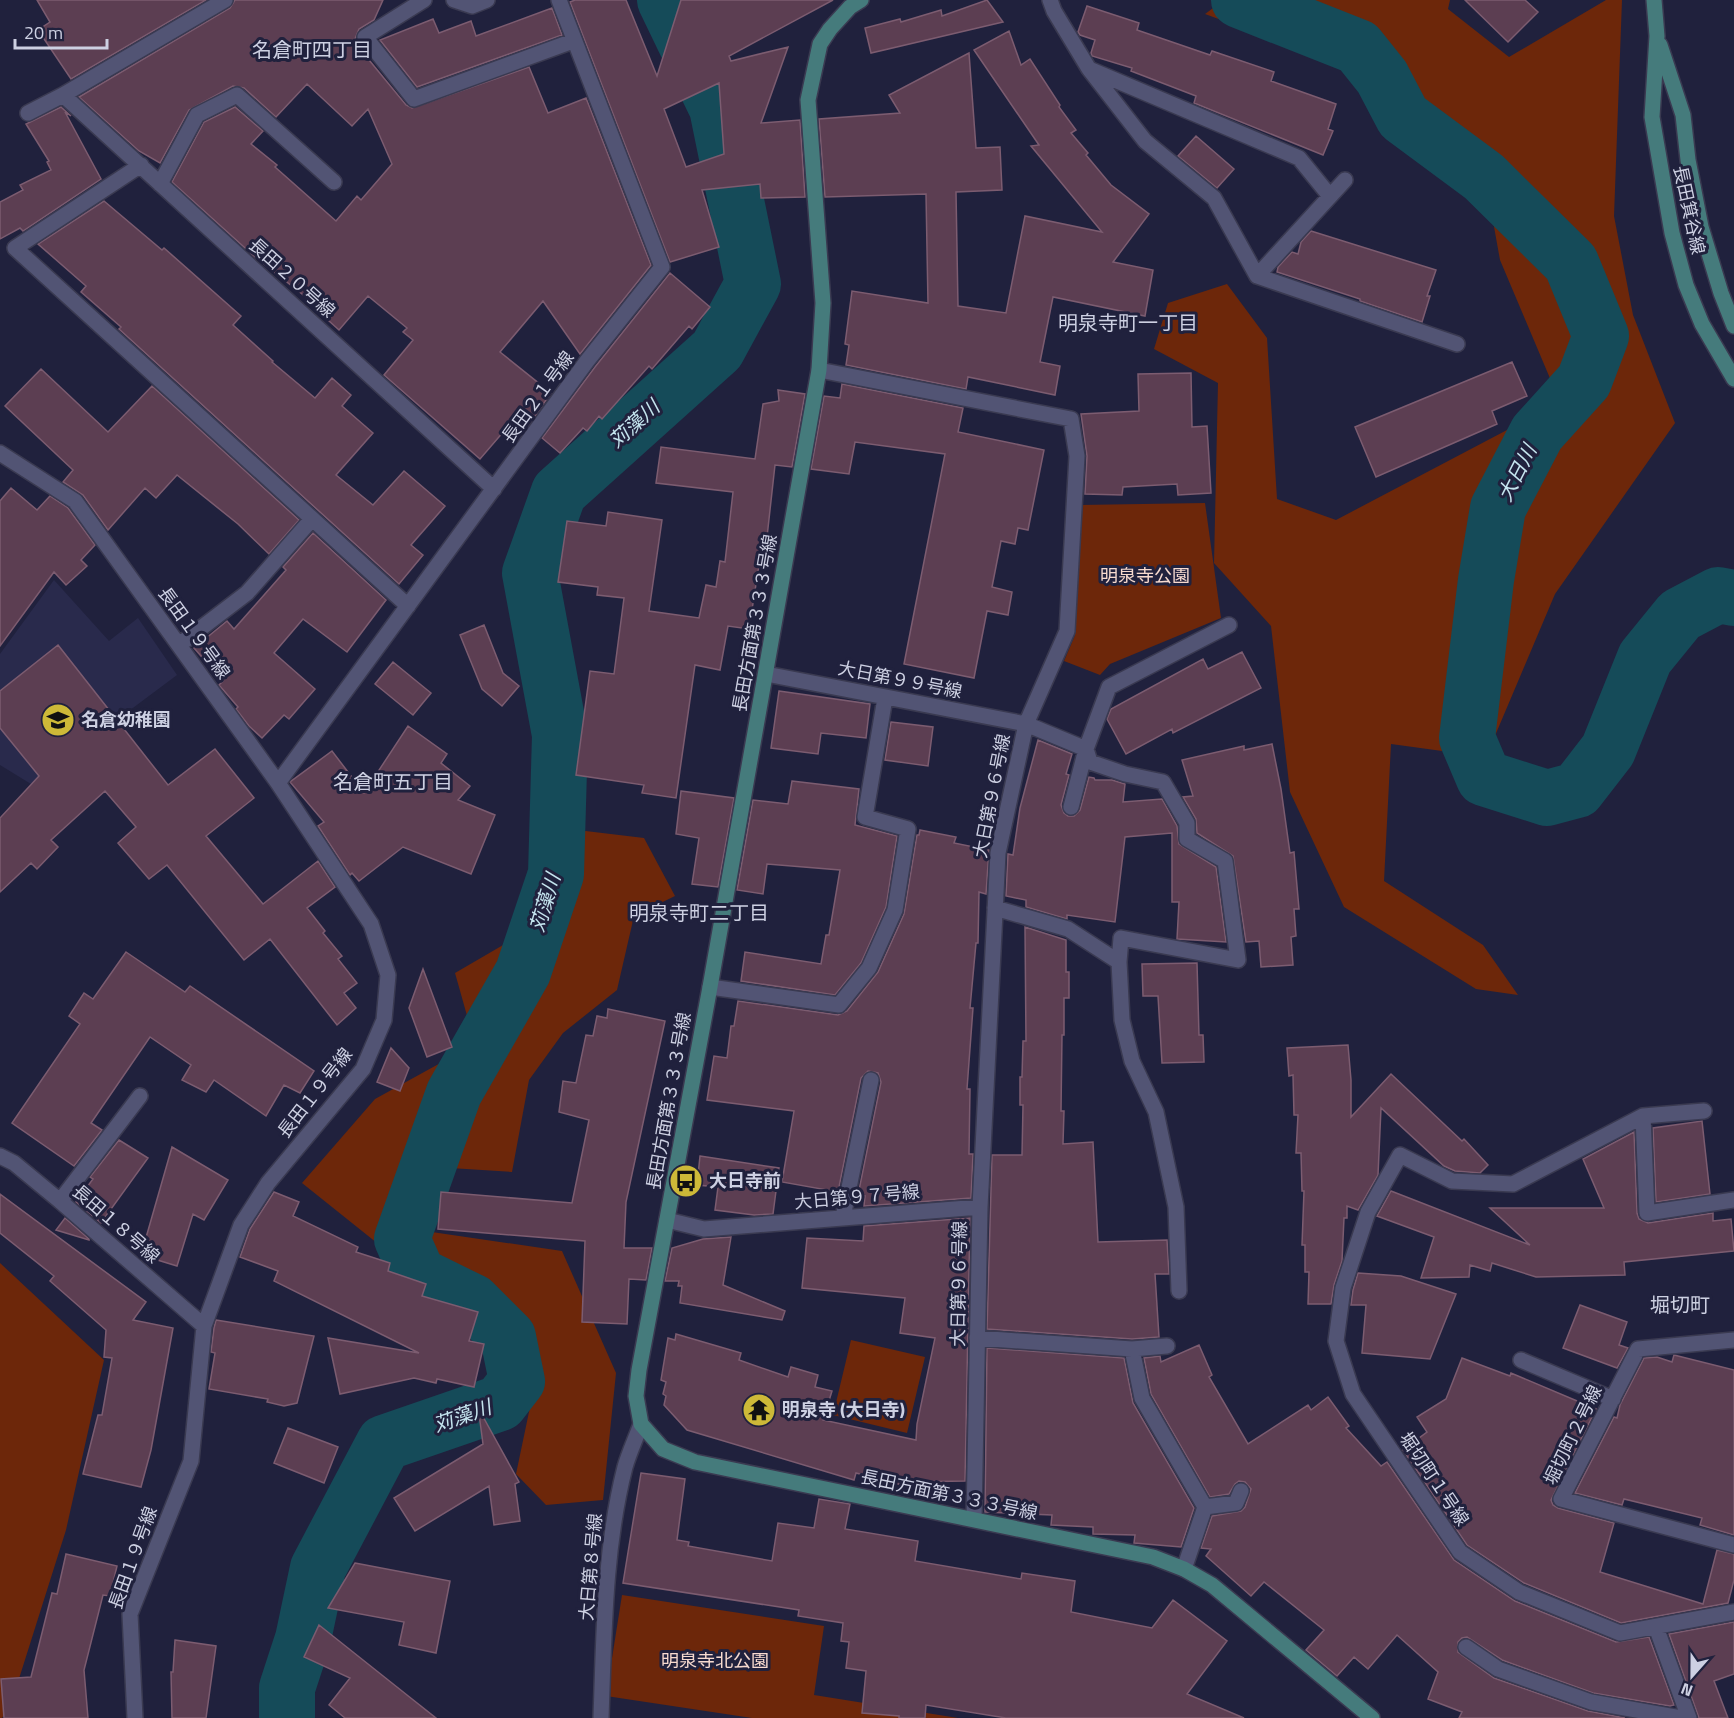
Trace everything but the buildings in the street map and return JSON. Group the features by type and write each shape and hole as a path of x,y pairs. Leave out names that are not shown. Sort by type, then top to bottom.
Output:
{"street":[{"path":"28,113 63,95 225,0"},
{"path":"424,0 365,37 414,99 573,41"},
{"path":"454,0 472,6 487,0"},
{"name":"長田２１号線","path":"278,783 587,361 662,267 559,0"},
{"name":"長田方面第３３３号線","path":"861,0 850,7 820,44 808,100 823,303 819,370 636,1396 641,1424 663,1449 695,1462 1153,1557 1184,1569 1212,1585 1372,1718"},
{"path":"1050,0 1054,11 1089,69 1145,141 1214,198 1257,276 1457,344"},
{"name":"長田箕谷線","path":"1654,0 1657,36 1652,117 1672,233 1686,285 1702,324 1734,379"},
{"name":"長田箕谷線","path":"1657,36 1683,116 1688,160 1701,227 1721,293 1734,326"},
{"path":"1089,69 1299,158 1329,195"},
{"path":"160,184 197,115 237,94 334,182"},
{"name":"長田２０号線","path":"63,95 494,489"},
{"path":"141,165 15,248 408,606"},
{"path":"1257,276 1345,180"},
{"name":"大日第９６号線","path":"819,370 1071,418 1077,456 1067,631 1026,724 998,853 980,1207 974,1519"},
{"name":"長田１９号線","path":"0,453 75,501 278,783 371,924 388,975 384,1020 363,1069 268,1183 241,1226 204,1326 191,1461 130,1614 135,1718"},
{"path":"179,645 247,593 312,519"},
{"path":"1071,807 1086,748 1109,687 1229,625"},
{"name":"大日第９９号線","path":"766,674 1026,724 1086,748"},
{"path":"710,987 839,1005 869,968 895,910 908,829 865,818 885,698"},
{"path":"1086,748 1090,762 1125,774 1163,782 1187,823 1187,839 1225,861 1238,960 1121,938 1119,962 1122,1020 1132,1061 1156,1112 1176,1208 1179,1291"},
{"path":"995,909 1068,929 1119,962"},
{"path":"843,1217 871,1080"},
{"path":"60,1201 140,1096"},
{"path":"1704,1111 1643,1116 1647,1213 1734,1200"},
{"name":"堀切町１号線","path":"1643,1116 1513,1184 1452,1181 1400,1155 1368,1212 1343,1288 1336,1341 1353,1394 1460,1552 1519,1592 1620,1633 1734,1612"},
{"name":"長田１８号線","path":"0,1156 14,1163 60,1201 204,1326"},
{"name":"大日第９７号線","path":"667,1220 704,1228 980,1207"},
{"path":"977,1338 1132,1349 1167,1346"},
{"name":"堀切町２号線","path":"1734,1340 1638,1349 1561,1499 1734,1545"},
{"path":"1132,1349 1142,1398 1205,1508 1184,1569"},
{"path":"1521,1360 1612,1399"},
{"name":"大日第８号線","path":"601,1718 607,1585 617,1505 625,1465 641,1424"},
{"path":"1205,1508 1236,1503 1241,1491"},
{"path":"1656,1627 1689,1718"},
{"path":"1466,1647 1498,1669 1591,1702 1681,1718"}],"shaded area":[{"name":"名倉幼稚園","path":"54,580 109,641 138,618 177,675 31,784 0,765 0,654"}],"green space":[{"path":"1224,0 1450,0 1448,9 1509,57 1606,0 1622,0 1614,216 1633,315 1675,423 1555,594 1486,757 1391,744 1384,881 1483,945 1518,995 1476,989 1344,907 1290,792 1271,626 1214,563 1218,383 1154,349 1168,303 1227,284 1267,338 1277,499 1336,520 1560,402 1500,260 1484,171 1394,137 1343,65 1205,14"},
{"name":"明泉寺公園","path":"1205,503 1221,618 1110,664 1100,675 1064,661 1075,635 1079,505"},
{"path":"569,829 644,838 675,896 634,916 617,990 563,1033 529,1080 512,1172 434,1167 425,1231 562,1251 616,1373 603,1500 546,1505 516,1474 534,1388 491,1308 407,1267 302,1183 375,1099 475,1044 455,973 546,920 566,872"},
{"path":"0,1263 104,1360 66,1530 11,1704 2,1718 0,1718"},
{"path":"851,1340 925,1357 907,1433 833,1415"},
{"name":"明泉寺北公園","path":"622,1595 824,1626 814,1695 958,1718 752,1718 606,1696"}],"waterway":[{"name":"苅藻川","path":"287,1718 287,1688 303,1639 318,1568 384,1443 500,1403 517,1381 508,1337 473,1302 418,1275 402,1239 454,1093 523,972 556,874 560,735 530,573 559,492 717,350 753,284 717,108 665,0"},
{"name":"大日川","path":"1239,0 1358,47 1382,77 1403,117 1484,177 1571,263 1601,336 1584,381 1537,433 1498,508 1486,580 1467,738 1484,778 1547,798 1577,790 1608,750 1645,658 1680,615 1718,595 1734,598"}],"place":[{"name":"名倉幼稚園","path":"58,720"},
{"name":"大日寺前","path":"686,1181"},
{"name":"明泉寺 (大日寺)","path":"759,1410"}],"district":[{"name":"名倉町四丁目","path":"312,50"},
{"name":"明泉寺町一丁目","path":"1128,323"},
{"name":"名倉町五丁目","path":"393,782"},
{"name":"明泉寺町二丁目","path":"699,913"},
{"name":"堀切町","path":"1680,1305"}]}
